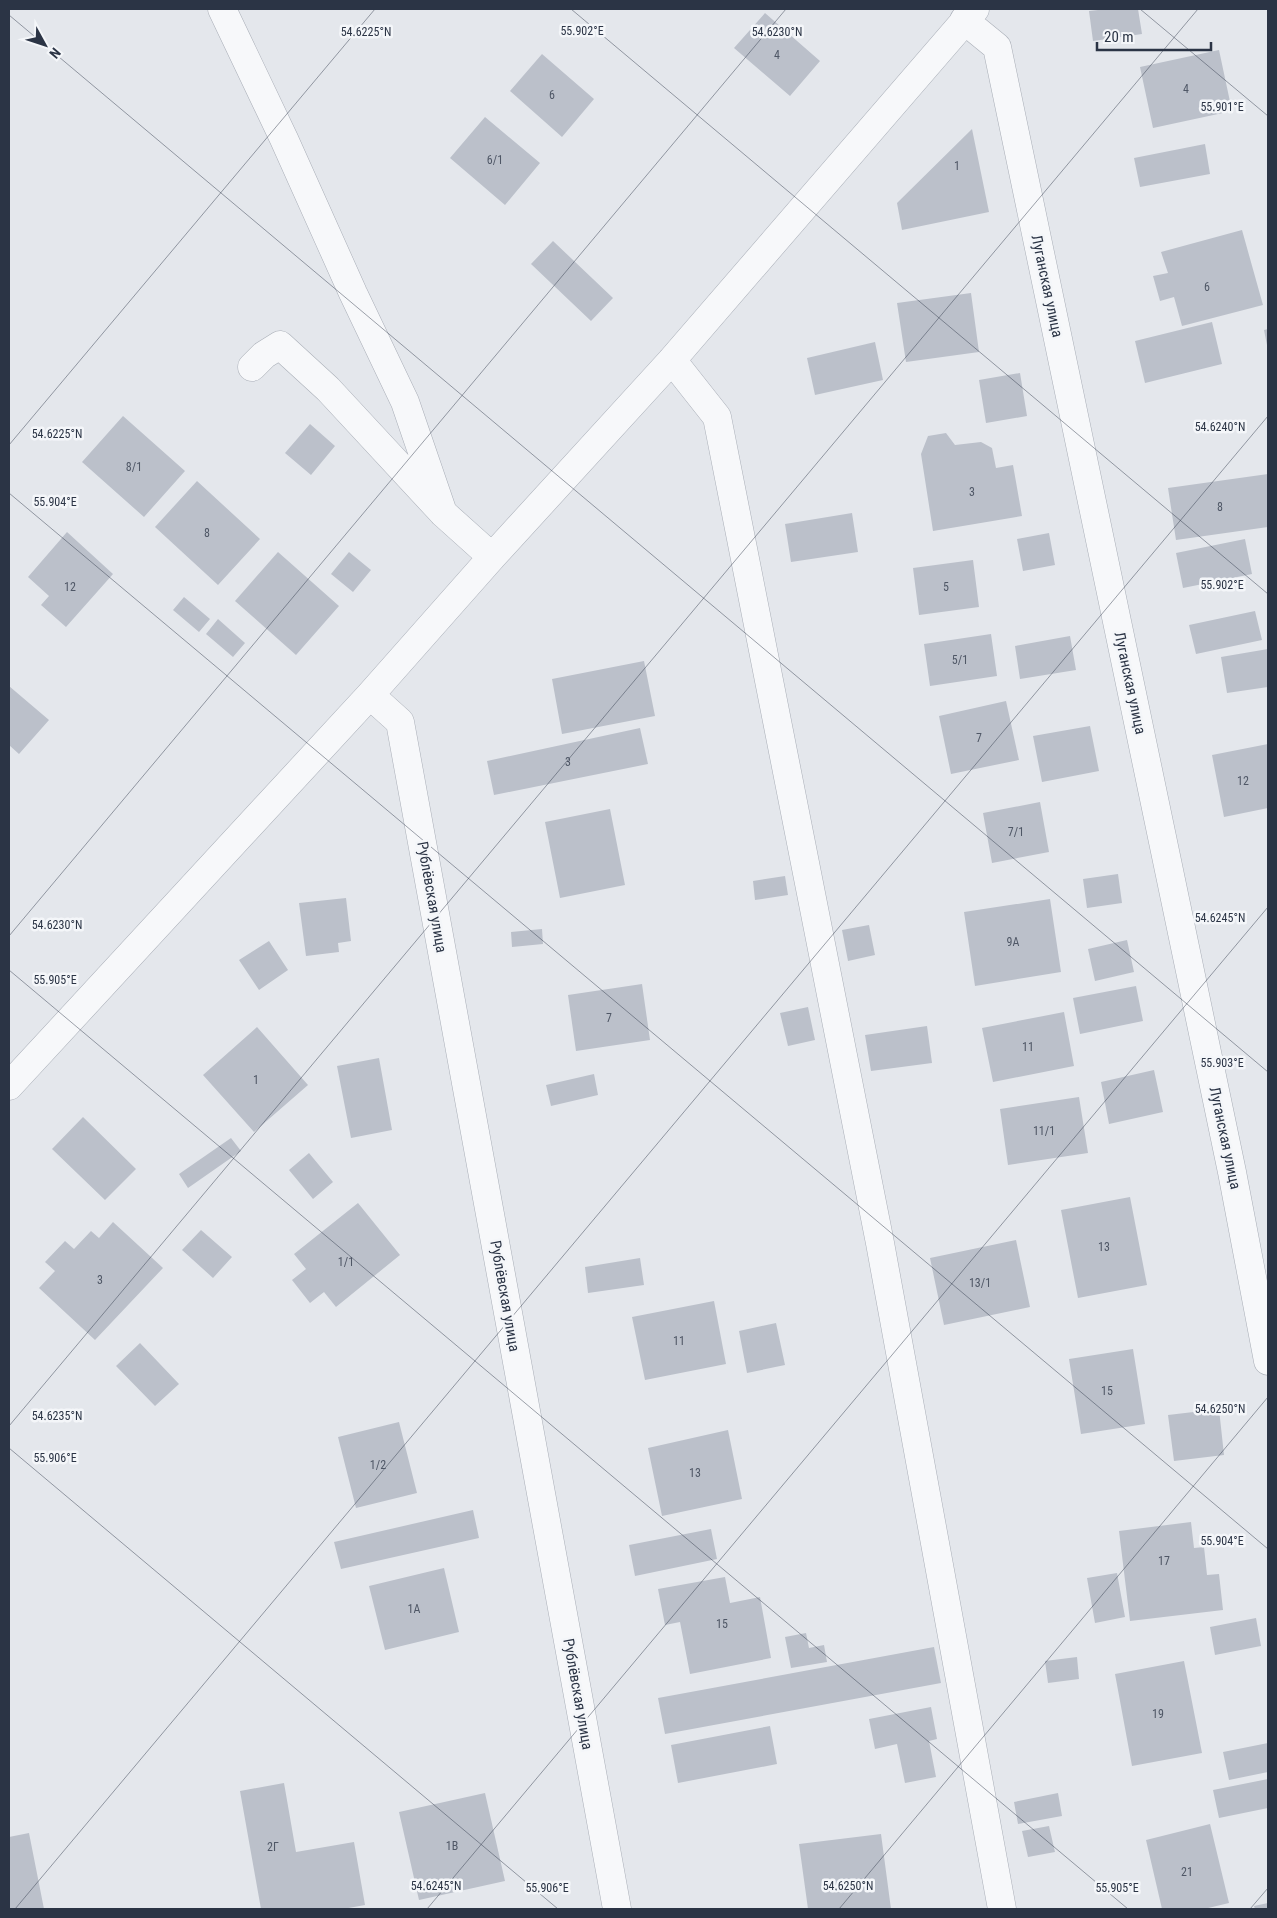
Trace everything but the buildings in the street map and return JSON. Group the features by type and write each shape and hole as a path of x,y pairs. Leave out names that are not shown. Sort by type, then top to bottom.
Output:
{"street":[{"path":"222,9 405,402 443,513"},
{"path":"9,1086 370,695 492,557 672,360 970,15"},
{"name":"Луганская улица","path":"970,15 997,47 1228,1152 1268,1361"},
{"path":"252,367 264,355 280,345 328,389 443,513 492,557"},
{"path":"672,360 717,417 880,1243 1002,1909"},
{"name":"Рублёвская улица","path":"370,695 400,722 617,1909"}]}
